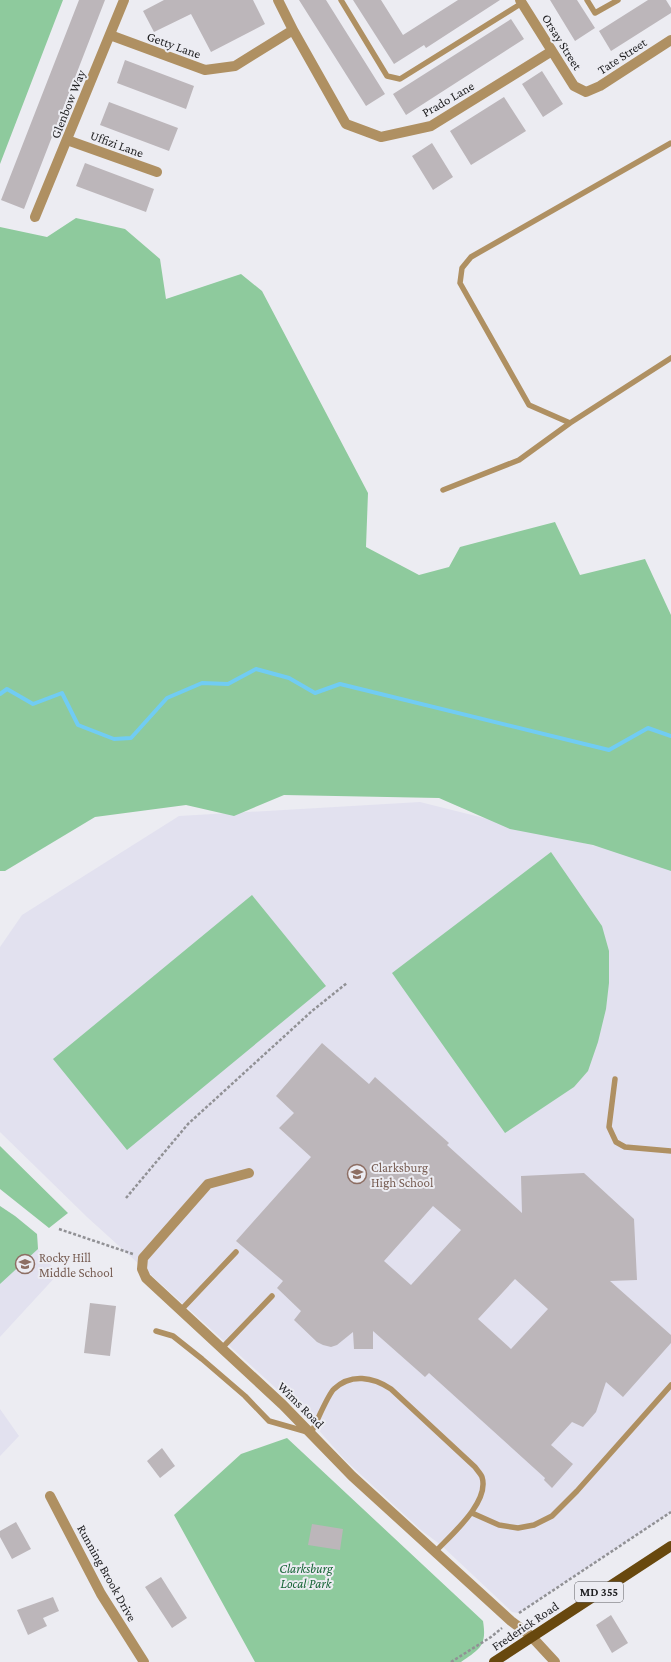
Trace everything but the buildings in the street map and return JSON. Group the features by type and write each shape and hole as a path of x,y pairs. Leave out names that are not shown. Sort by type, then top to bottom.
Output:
{"main road":[{"name":"Frederick Road","path":"494,1662 531,1636 671,1546"}],"street":[{"name":"Glenbow Way","path":"36,218 124,0"},
{"name":"Prado Lane","path":"278,0 293,30 346,124 381,137 431,126 552,51"},
{"name":"Orsay Street","path":"521,2 574,86 586,92"},
{"name":"Getty Lane","path":"110,35 205,70 235,66 293,30"},
{"name":"Tate Street","path":"586,92 600,86 671,40"},
{"name":"Uffizi Lane","path":"67,140 158,172"},
{"path":"143,1258 208,1184 249,1173"},
{"name":"Wims Road","path":"143,1258 142,1269 146,1278 311,1433 352,1476 511,1621 531,1636 555,1662"},
{"name":"Running Brook Drive","path":"50,1496 101,1594 144,1662"}],"lane":[{"path":"341,0 387,76 400,79 521,2"},
{"path":"587,0 595,13 618,0"},
{"path":"570,423 529,405 460,283 462,268 471,257 671,143"},
{"path":"443,490 519,460 570,423 671,358"},
{"path":"615,1079 609,1127 616,1142 625,1147 671,1151"},
{"path":"181,1310 236,1252"},
{"path":"222,1348 272,1296"},
{"path":"156,1331 173,1336 202,1359 245,1396 269,1421 311,1433 333,1390 348,1380 364,1378 380,1382 391,1389 475,1467 482,1477 483,1486 480,1497 472,1513 436,1551"},
{"path":"472,1513 499,1525 518,1528 534,1525 552,1516 577,1491 671,1385"}],"path":[{"path":"126,1198 188,1124 312,1011 347,983"},
{"path":"59,1229 143,1258"},
{"path":"451,1662 491,1637 511,1621 518,1613 671,1512"}],"shaded area":[{"name":"Clarksburg High School","path":"420,802 671,865 671,1512 518,1613 512,1612 441,1545 422,1531 345,1460 315,1426 289,1400 87,1217 0,1132 0,947 22,915 179,816"},
{"name":"Rocky Hill Middle School","path":"0,1206 37,1234 38,1249 58,1274 0,1337"},
{"path":"0,1409 19,1436 0,1456"}],"green space":[{"path":"0,0 63,0 0,164"},
{"path":"76,218 125,229 160,259 166,299 241,274 262,291 368,493 366,547 419,575 449,567 460,547 555,522 580,575 645,559 671,615 671,871 593,845 510,829 439,798 284,795 234,816 186,805 95,817 5,871 0,871 0,227 47,237"},
{"path":"551,852 602,926 609,951 609,983 606,1009 598,1042 588,1071 574,1087 505,1133 392,973"},
{"path":"252,895 326,986 127,1150 53,1059"},
{"path":"0,1146 68,1213 49,1228 0,1189"},
{"path":"0,1206 37,1234 38,1249 0,1284"},
{"name":"Clarksburg Local Park","path":"287,1438 483,1621 483,1642 473,1654 461,1662 255,1662 174,1515 241,1454"}],"waterway":[{"path":"0,694 7,689 33,704 62,693 78,725 114,739 131,738 167,698 202,683 228,684 256,669 289,678 315,693 340,684 609,750 648,728 671,736"}],"place":[{"name":"Clarksburg High School","path":"357,1174"},
{"name":"Rocky Hill Middle School","path":"25,1264"}]}
